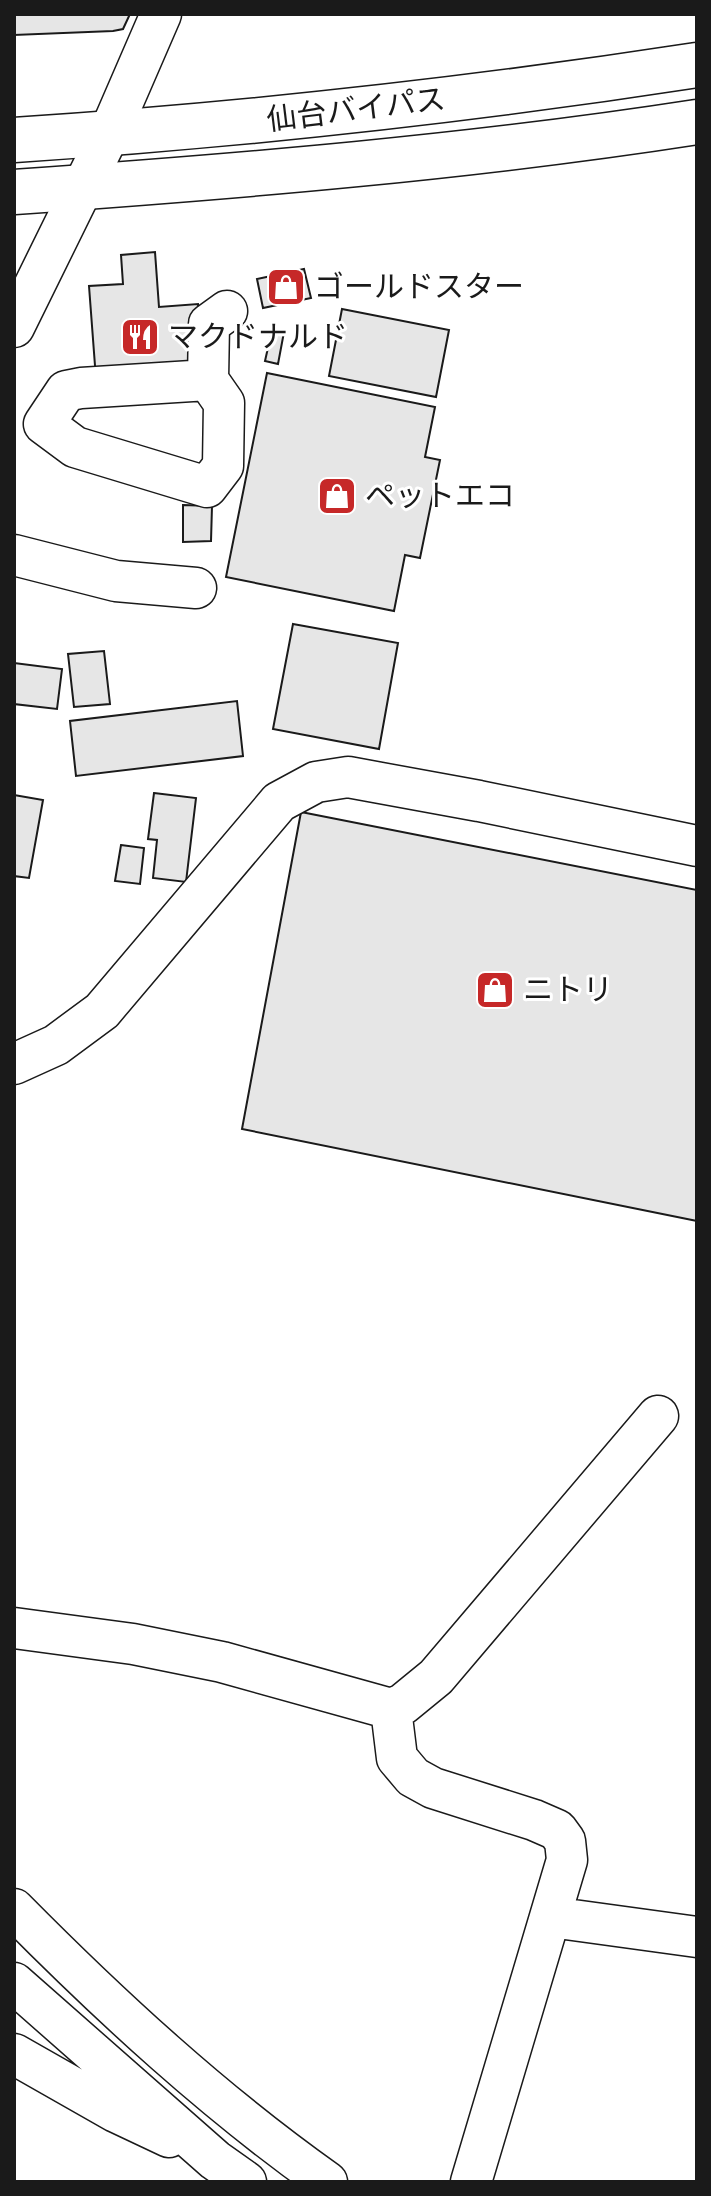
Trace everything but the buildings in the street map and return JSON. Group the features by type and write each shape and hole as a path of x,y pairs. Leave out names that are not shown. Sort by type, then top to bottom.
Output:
{"highway":[{"name":"仙台バイパス","path":"14,140 310,117 545,88 697,65"},
{"name":"仙台バイパス","path":"14,192 330,167 697,122"}],"street":[{"path":"14,327 109,134 161,14"},
{"path":"208,380 209,324 227,311"},
{"path":"14,555 116,581 196,588"},
{"path":"14,1064 56,1045 102,1011 279,802 316,782 348,777 697,846"},
{"path":"14,1628 133,1644 222,1662 391,1709 403,1704 436,1677 658,1416"},
{"path":"391,1709 397,1758 413,1777 433,1788 534,1820 557,1830 565,1841 567,1860 471,2182"},
{"path":"14,1909 74,1970 207,2089 275,2145 327,2182"},
{"path":"551,1917 697,1937"},
{"path":"14,1983 231,2171"},
{"path":"14,2054 116,2112 231,2171"}],"place":[{"name":"ゴールドスター","path":"286,287"},
{"name":"マクドナルド","path":"140,337"},
{"name":"ペットエコ","path":"337,496"},
{"name":"ニトリ","path":"495,990"}]}
